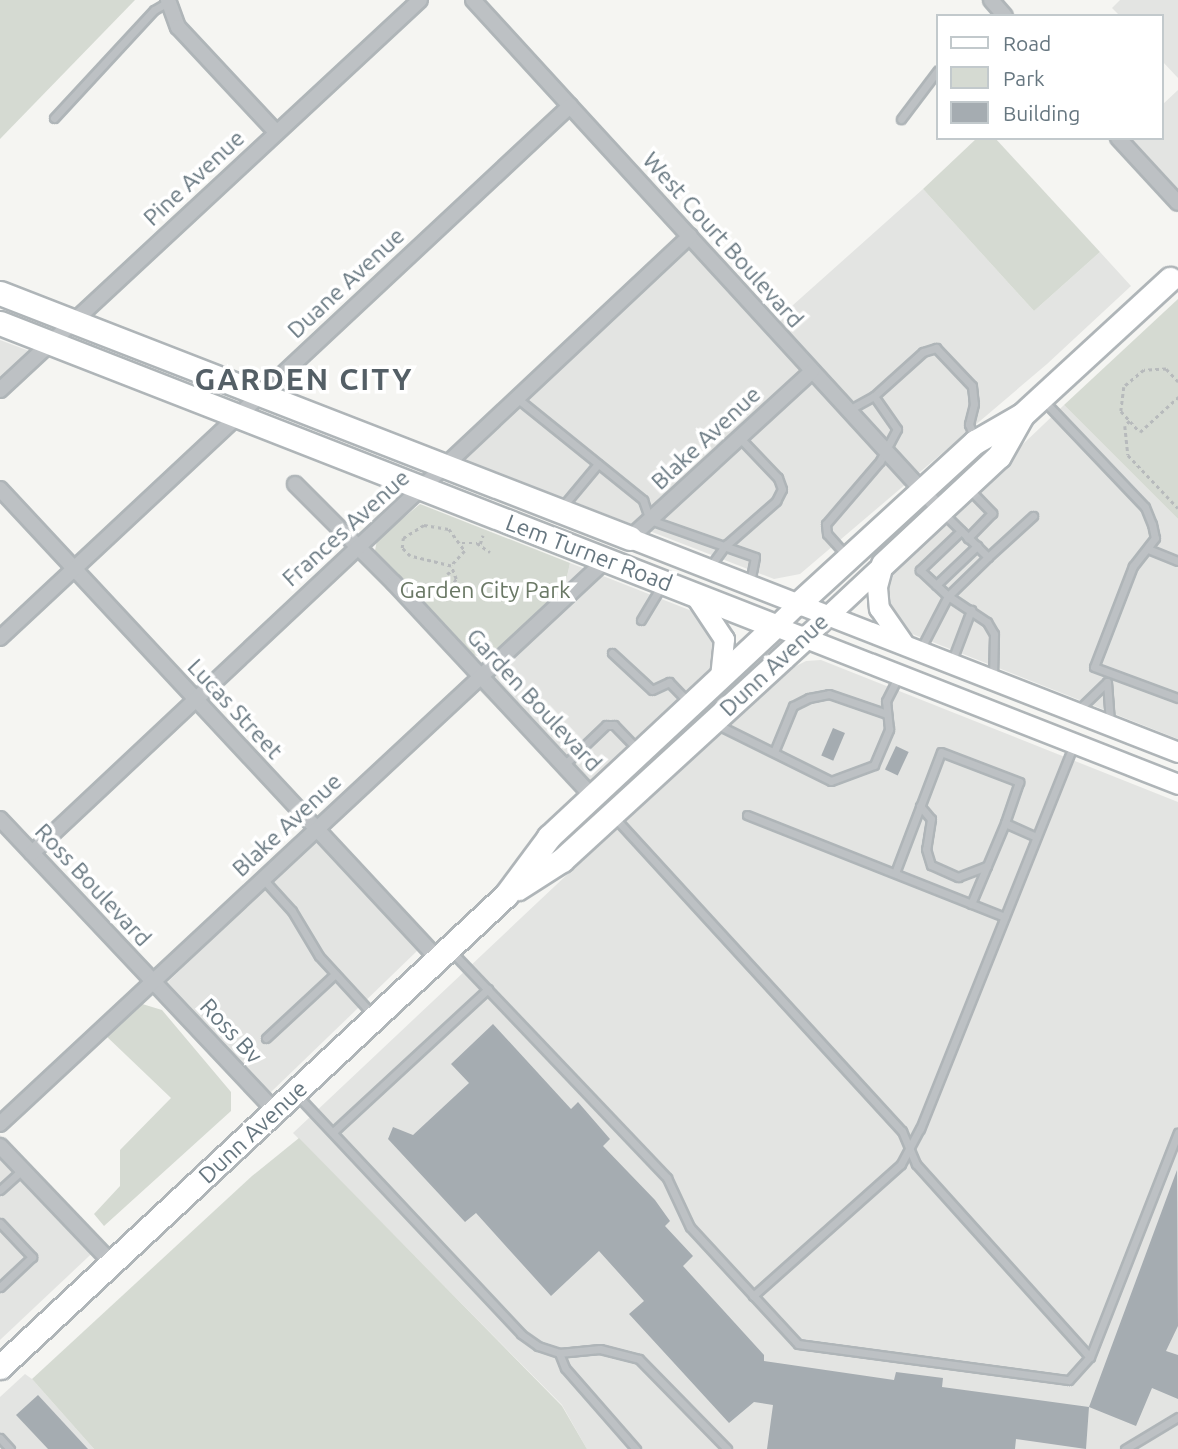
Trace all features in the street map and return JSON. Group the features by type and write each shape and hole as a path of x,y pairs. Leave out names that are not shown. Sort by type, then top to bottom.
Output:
{"main road":[{"name":"Dunn Avenue","path":"0,1367 506,895 549,837 720,676 975,442 1022,415 1174,275"},
{"name":"Lem Turner Road","path":"0,293 1178,752"},
{"name":"Lem Turner Road","path":"0,323 1178,784"},
{"name":"Dunn Avenue","path":"506,895 562,860 805,637 999,456 1022,415"},
{"path":"883,564 877,587 879,608 912,648"},
{"path":"694,594 724,639 720,676"}],"street":[{"name":"Pine Avenue","path":"0,390 421,0"},
{"name":"West Court Boulevard","path":"473,0 940,510"},
{"path":"991,0 1001,14"},
{"path":"168,1 178,27 276,132"},
{"name":"Duane Avenue","path":"0,638 570,106"},
{"path":"1120,140 1178,203"},
{"name":"Frances Avenue","path":"32,852 193,697 448,467 690,236"},
{"name":"Blake Avenue","path":"630,538 812,371"},
{"name":"Garden Boulevard","path":"295,485 358,547 593,797"},
{"name":"Lucas Street","path":"0,489 316,829 443,954"},
{"name":"Blake Avenue","path":"0,1125 606,560"},
{"name":"Ross Boulevard","path":"0,818 153,982"},
{"name":"Ross Bv","path":"153,982 275,1111"},
{"path":"0,1146 112,1263"}],"lane":[{"path":"54,118 154,10 168,1"},
{"path":"901,119 936,73"},
{"path":"848,411 874,396 923,352 936,348 972,386 974,404 969,424 975,442"},
{"path":"848,557 827,534 827,524 880,461 883,449 897,429 874,396"},
{"path":"1041,398 1145,507 1155,538 1133,566 1094,667 1109,678 1178,698"},
{"path":"518,399 643,500 650,520 755,557 750,585"},
{"path":"708,568 726,545 776,501 782,489 778,478 739,437"},
{"path":"559,510 598,464"},
{"path":"966,486 992,513 968,538"},
{"path":"940,510 988,557"},
{"path":"912,648 948,596 1033,516"},
{"path":"961,531 920,570 948,596 988,622 994,634 993,680"},
{"path":"936,585 977,546"},
{"path":"1148,549 1178,561"},
{"path":"640,620 663,582"},
{"path":"951,663 971,610"},
{"path":"612,653 652,690 668,682 691,704"},
{"path":"713,722 742,741 774,752 831,781 874,765 889,729 886,701 900,674"},
{"path":"1076,713 1109,678"},
{"path":"1109,678 1111,726"},
{"path":"774,752 793,705 809,698 829,694 887,715"},
{"path":"564,765 606,725 614,725 640,752"},
{"path":"753,1296 901,1164 1075,743"},
{"path":"895,873 941,752 1018,782 1005,823 971,904"},
{"path":"920,806 931,819 926,849 931,865 958,877 987,866"},
{"path":"612,814 902,1131 916,1164 1090,1357"},
{"path":"747,815 1004,917"},
{"path":"1005,823 1036,837"},
{"path":"262,878 292,911 335,974 376,1018"},
{"path":"443,954 488,989 667,1178 690,1227 798,1344 1069,1380 1090,1357 1178,1133"},
{"path":"266,1038 335,974"},
{"path":"333,1132 488,989"},
{"path":"295,1093 522,1334 538,1346 559,1353 600,1349 639,1359 727,1449"},
{"path":"0,1190 22,1170"},
{"path":"0,1223 32,1257 0,1287"},
{"path":"559,1353 565,1368 636,1449"},
{"path":"1125,1449 1178,1417"},
{"path":"0,1438 10,1449"}],"path":[{"path":"1177,380 1166,369 1156,367 1132,378 1121,399 1121,411 1140,432 1178,397"},
{"path":"1130,421 1125,426 1128,455 1178,508"},
{"path":"452,568 410,556 402,548 403,538 424,525 438,526 462,543 480,544 490,552"},
{"path":"480,544 483,535"},
{"path":"447,574 465,551 462,543"},
{"path":"450,587 456,579 452,568"}],"shaded area":[{"path":"1120,0 1178,0 1178,78 1164,63 1164,14 1118,14 1112,8"},
{"path":"1178,90 1178,194 1127,140 1164,140 1164,103"},
{"path":"923,189 1034,311 1100,252 1131,286 1047,364 800,574 774,579 450,454 690,228 774,322"},
{"path":"0,340 32,352 0,382"},
{"path":"1064,405 1178,519 1178,739 907,632 886,608 885,585 894,567"},
{"path":"570,563 697,613 716,635 716,661 709,675 582,795 478,689 492,658 564,590"},
{"path":"821,660 1178,802 1178,1449 587,1449 562,1405 293,1133 780,674 806,661"},
{"path":"325,830 430,939 260,1103 155,994"},
{"path":"0,1135 104,1242 0,1340"},
{"path":"25,1374 94,1449 0,1449 0,1397"}],"green space":[{"path":"0,0 135,0 0,139"},
{"path":"975,140 997,140 1100,252 1034,311 923,189"},
{"path":"1178,299 1178,519 1064,405"},
{"name":"Garden City Park","path":"420,504 570,563 564,590 492,658 472,655 374,556 377,540"},
{"path":"139,1003 162,1010 231,1092 231,1111 104,1226 94,1214 120,1186 120,1150 171,1098 104,1034"},
{"path":"299,1138 562,1406 587,1449 94,1449 32,1379 252,1176"}],"building":[{"path":"833,728 845,733 833,761 821,756"},
{"path":"896,746 909,752 898,775 885,770"},
{"path":"493,1024 571,1109 578,1102 610,1139 603,1146 655,1200 670,1221 665,1226 693,1256 683,1266 764,1355 764,1361 894,1380 896,1372 943,1378 942,1387 1089,1407 1086,1449 1016,1439 1015,1449 767,1449 773,1405 754,1402 729,1423 629,1314 644,1301 599,1251 551,1296 476,1213 465,1222 388,1139 393,1127 413,1135 469,1083 451,1064"},
{"path":"1177,1170 1178,1326 1166,1351 1178,1355 1178,1399 1152,1388 1136,1426 1089,1407"},
{"path":"38,1395 88,1449 48,1449 16,1415"}],"district":[{"name":"GARDEN CITY","path":"304,379"}]}
